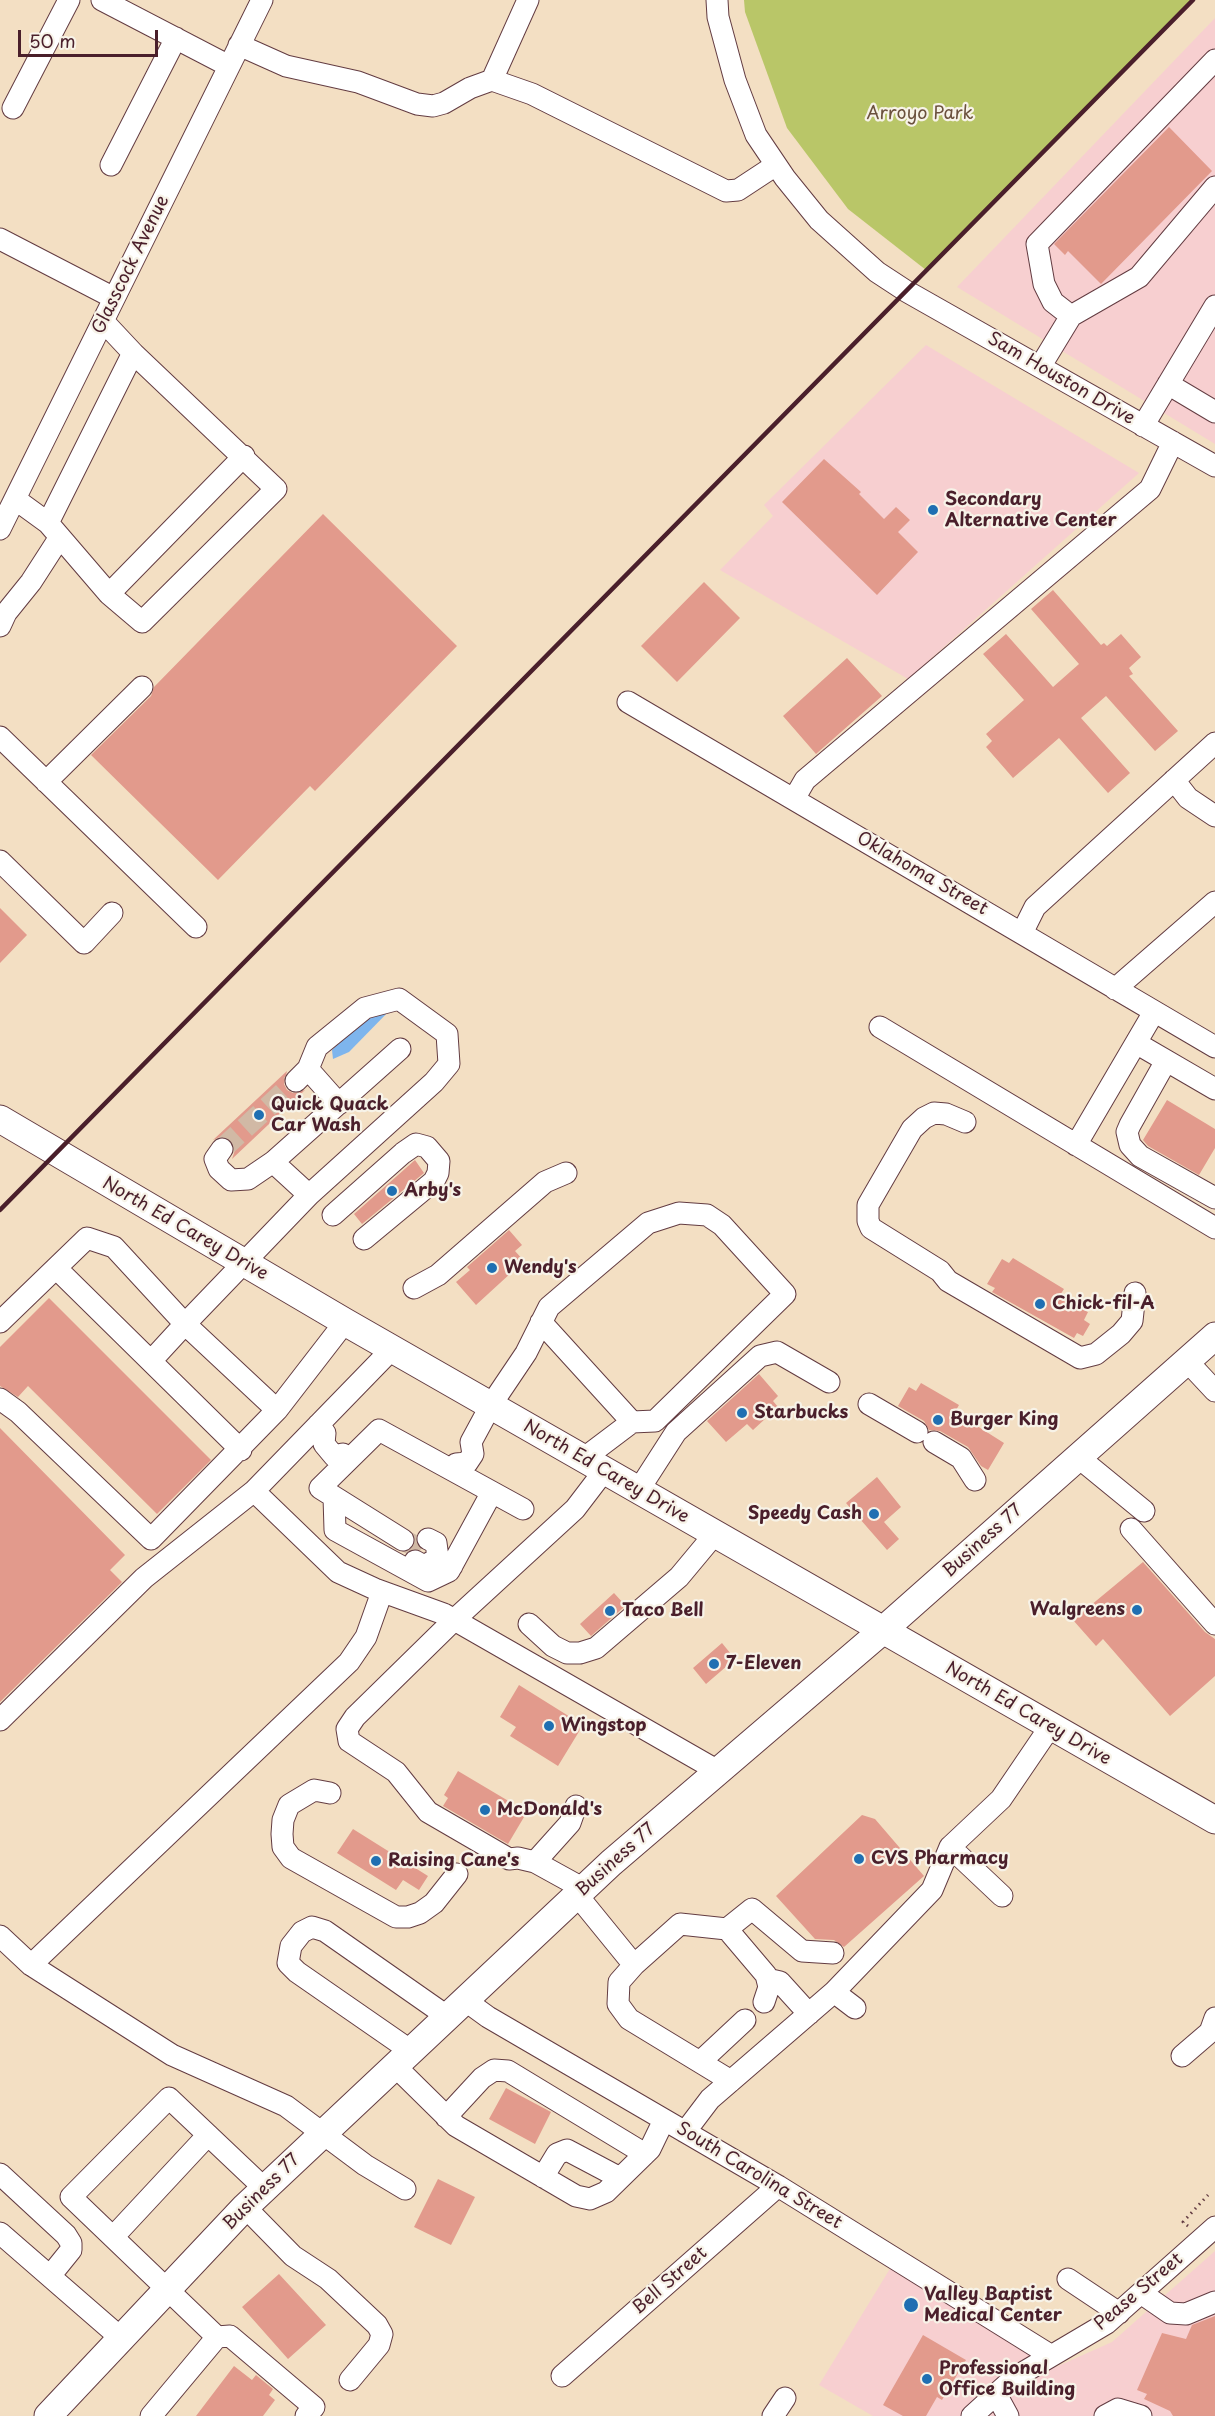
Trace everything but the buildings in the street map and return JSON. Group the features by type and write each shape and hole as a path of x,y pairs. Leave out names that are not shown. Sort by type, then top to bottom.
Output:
{"main road":[{"name":"North Ed Carey Drive","path":"0,1119 714,1535 1215,1820"},
{"name":"Business 77","path":"51,2415 255,2197 323,2131 458,2009 581,1892 1215,1336"}],"street":[{"path":"14,108 69,0"},
{"path":"102,0 229,66"},
{"name":"Glasscock Avenue","path":"0,530 262,0"},
{"path":"492,80 528,0"},
{"name":"Sam Houston Drive","path":"717,0 718,17 735,80 756,135 819,220 877,272 906,291 1215,466"},
{"path":"111,165 176,38"},
{"path":"239,45 286,66 358,82 417,104 433,106 444,103 470,88 492,80 532,93 726,191 738,190 776,165"},
{"path":"1071,316 1053,302 1044,284 1037,244 1215,60"},
{"path":"1040,367 1071,316 1139,277 1215,187"},
{"path":"0,239 114,298"},
{"path":"1143,426 1168,384 1209,330 1215,306"},
{"path":"15,499 54,530 109,594 142,622 276,489 102,321"},
{"path":"0,626 6,613 31,582 133,353"},
{"path":"1168,384 1215,412"},
{"path":"794,799 805,780 1150,489 1173,442"},
{"path":"109,594 244,456"},
{"path":"46,782 142,687"},
{"name":"Oklahoma Street","path":"628,702 1215,1047"},
{"path":"0,737 196,927"},
{"path":"1022,933 1035,907 1215,743"},
{"path":"1174,780 1188,798 1215,816"},
{"path":"4,870 84,943 112,913"},
{"path":"1115,989 1215,902"},
{"path":"151,1362 242,1262 309,1195 434,1082 449,1064 447,1034 399,999 365,1008 317,1047 302,1075 339,1104"},
{"path":"1076,1145 1154,1012"},
{"path":"880,1028 1076,1145 1213,1223"},
{"path":"1136,1043 1215,1089"},
{"path":"222,1149 215,1159 219,1169 231,1180 248,1179 273,1162 400,1049"},
{"path":"1166,1060 1130,1125 1127,1132 1130,1144 1140,1156 1215,1198"},
{"path":"965,1122 946,1114 934,1113 924,1118 912,1129 868,1205 868,1221 871,1228 940,1271 948,1281 1080,1358 1096,1354 1121,1334 1132,1321 1135,1293"},
{"path":"333,1215 403,1153 416,1144 427,1147 439,1161 438,1173 434,1181 364,1239"},
{"path":"273,1162 309,1195"},
{"path":"414,1288 438,1275 545,1182 566,1173"},
{"path":"454,1467 453,1455 460,1445 471,1442 491,1406 526,1353 549,1307 648,1223 679,1213 707,1215 722,1225 785,1294 655,1421 632,1422 593,1465 575,1509 454,1620 355,1717 347,1729 349,1741 396,1773 428,1812 509,1859 526,1860 581,1892 634,1965"},
{"path":"0,1322 87,1238 114,1247 185,1324 277,1410"},
{"path":"56,1268 241,1450"},
{"path":"0,1399 18,1412 151,1539 241,1450 277,1410 345,1322"},
{"path":"541,1322 632,1422"},
{"path":"0,1720 144,1578 254,1491 321,1429 392,1349"},
{"path":"638,1491 676,1432 760,1356 777,1352 830,1382"},
{"path":"1187,1361 1215,1391"},
{"path":"869,1404 961,1458 975,1480"},
{"path":"321,1429 338,1432 347,1443 346,1457"},
{"path":"335,1499 335,1530 428,1581 449,1571 420,1549 320,1488 346,1457 379,1430 454,1467 523,1509"},
{"path":"1078,1457 1144,1511"},
{"path":"254,1491 338,1572 454,1620 718,1770"},
{"path":"420,1549 492,1492"},
{"path":"1131,1529 1215,1624"},
{"path":"529,1624 553,1647 567,1653 580,1653 596,1648 679,1577 714,1535"},
{"path":"31,1965 350,1662 366,1637 382,1592"},
{"path":"685,2132 710,2100 834,1992 932,1890 950,1847 1001,1799 1050,1727"},
{"path":"330,1793 314,1790 289,1805 283,1820 282,1834 283,1847 291,1858 396,1917 408,1917 420,1913 434,1903 457,1874"},
{"path":"526,1860 570,1823 576,1806"},
{"path":"950,1847 1002,1896"},
{"path":"731,2081 629,2019 618,2004 619,1982 634,1965 680,1924 727,1929 752,1909 802,1951 840,1953 871,1951"},
{"name":"South Carolina Street","path":"403,2059 288,1963 291,1946 302,1932 312,1927 325,1931 458,2009 488,2017 778,2186 1050,2355"},
{"path":"727,1929 767,1979 769,1988 764,2002"},
{"path":"0,1936 31,1965 172,2055 286,2106 323,2131 365,2165 405,2189"},
{"path":"767,1979 780,1982 809,2014"},
{"path":"834,1992 855,2008"},
{"path":"1182,2056 1210,2032 1215,2018"},
{"path":"700,2062 745,2020"},
{"path":"403,2059 446,2117 456,2126 576,2196 590,2199 606,2192 645,2154 664,2120"},
{"path":"446,2117 482,2078 494,2070 508,2072 645,2154"},
{"path":"217,2337 72,2197 169,2098 208,2135 255,2197 293,2256 328,2279 377,2325 382,2334 379,2345 350,2380"},
{"path":"114,2236 208,2135"},
{"path":"543,2177 557,2154 567,2150 620,2178"},
{"path":"0,2174 66,2235 70,2243 71,2250 50,2276"},
{"name":"Bell Street","path":"562,2376 778,2186"},
{"name":"Pease Street","path":"975,2415 1014,2378 1107,2323 1215,2227"},
{"path":"0,2232 122,2339"},
{"path":"1068,2279 1119,2313"},
{"path":"1141,2294 1170,2313 1186,2314 1215,2302"},
{"path":"152,2416 217,2337 230,2336 314,2407 306,2416"},
{"path":"996,2394 1008,2416"},
{"path":"773,2416 785,2398"},
{"path":"1105,2416 1118,2409 1141,2416"}],"shaded area":[{"path":"1215,18 1215,444 957,287"},
{"name":"Secondary Alternative Center","path":"926,345 1139,473 908,679 720,570 773,516 764,505"},
{"name":"Valley Baptist Medical Center","path":"1215,2251 1215,2416 873,2416 819,2385 891,2267 1056,2367 1112,2342"}],"green space":[{"name":"Arroyo Park","path":"744,0 1194,0 926,270 848,209 787,128 745,12"}],"water":[{"path":"374,1005 392,1008 349,1052 333,1059 332,1050"}],"tunnel":[{"path":"222,1149 296,1081"},
{"path":"403,1540 421,1549"}],"railway":[{"path":"0,1210 1193,0"}],"place":[{"name":"Secondary Alternative Center","path":"933,510"},
{"name":"Quick Quack Car Wash","path":"259,1115"},
{"name":"Arby's","path":"392,1191"},
{"name":"Wendy's","path":"492,1268"},
{"name":"Chick-fil-A","path":"1040,1304"},
{"name":"Starbucks","path":"742,1413"},
{"name":"Burger King","path":"938,1420"},
{"name":"Speedy Cash","path":"874,1514"},
{"name":"Walgreens","path":"1137,1610"},
{"name":"Taco Bell","path":"610,1611"},
{"name":"7-Eleven","path":"714,1664"},
{"name":"Wingstop","path":"549,1726"},
{"name":"McDonald's","path":"485,1810"},
{"name":"CVS Pharmacy","path":"859,1859"},
{"name":"Raising Cane's","path":"376,1861"},
{"name":"Valley Baptist Medical Center","path":"911,2305"},
{"name":"Professional Office Building","path":"927,2379"}]}
